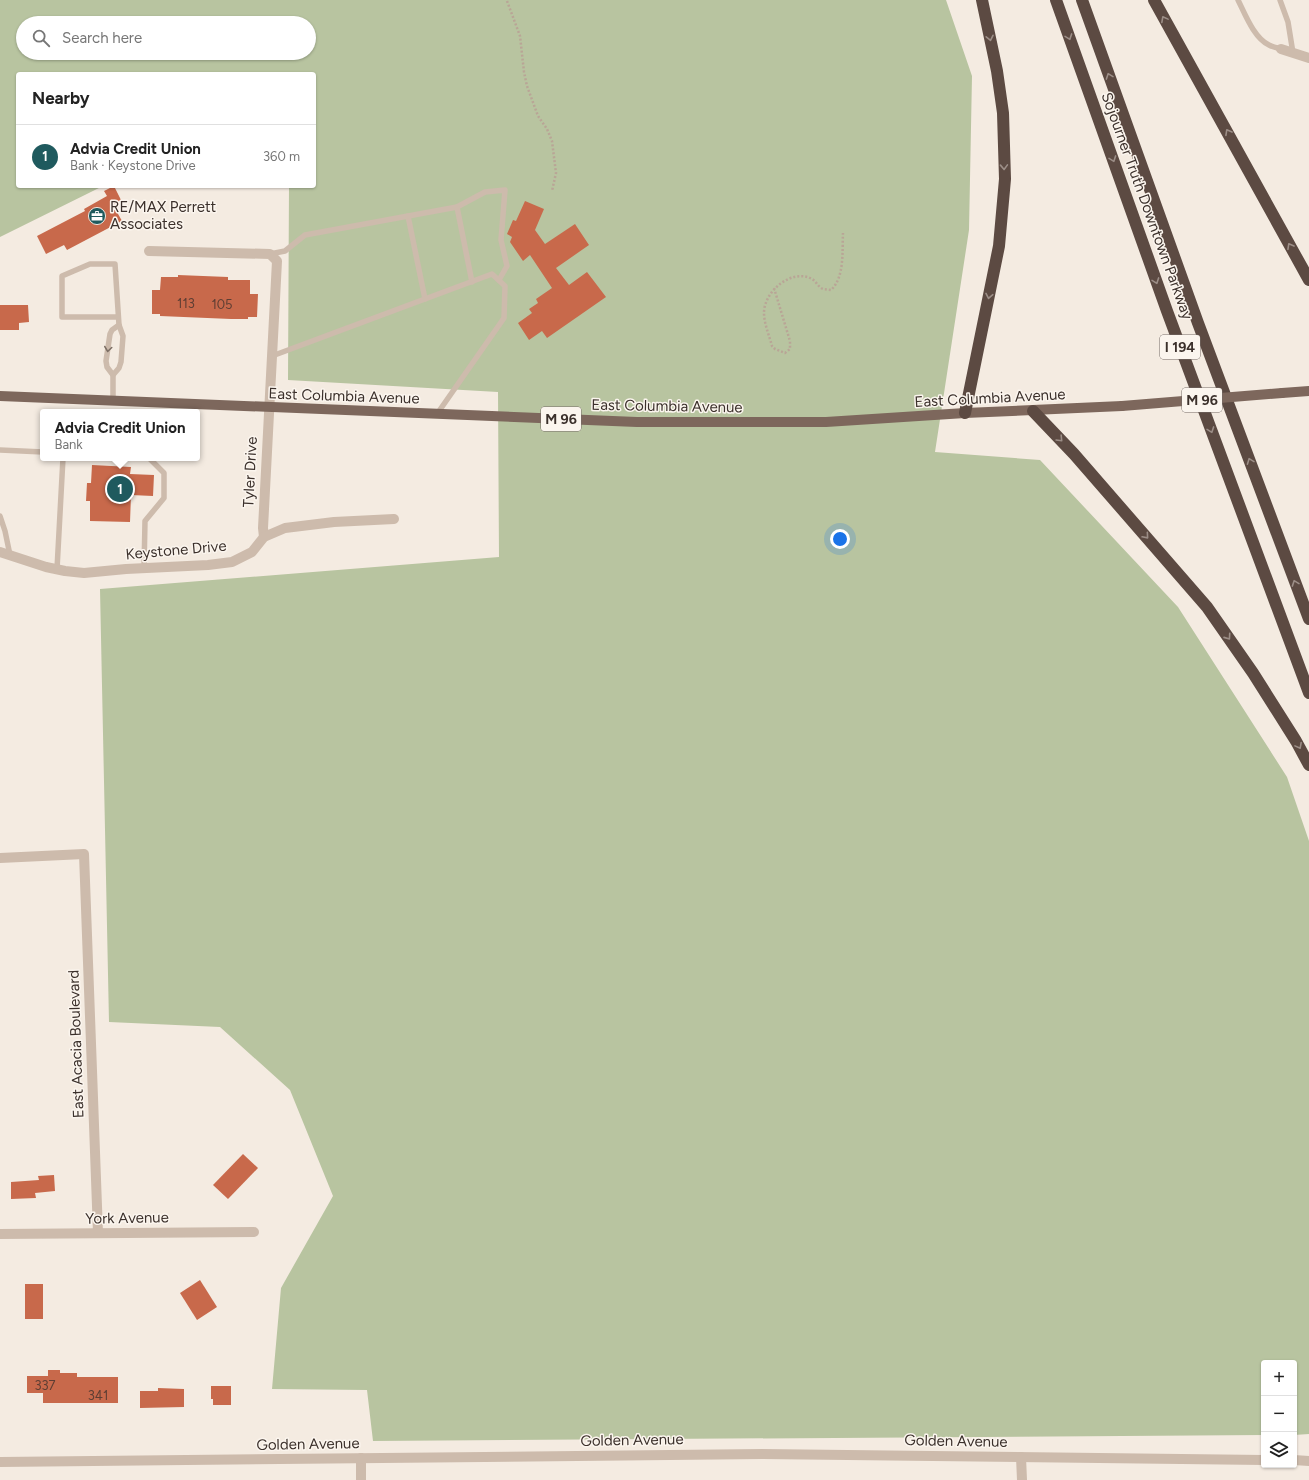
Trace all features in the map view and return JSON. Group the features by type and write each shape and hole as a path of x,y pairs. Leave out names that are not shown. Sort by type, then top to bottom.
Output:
{"highway":[{"path":"965,412 999,246 1005,179 1003,113 997,71 982,0"},
{"name":"Sojourner Truth Downtown Parkway","path":"1056,0 1172,326 1309,693"},
{"name":"Sojourner Truth Downtown Parkway","path":"1082,0 1198,323 1309,619"},
{"path":"1154,0 1309,280"},
{"path":"1033,411 1074,454 1207,607 1253,673 1296,741 1309,765"}],"main road":[{"name":"East Columbia Avenue","path":"0,396 638,422 826,422 965,412 1033,411 1122,406 1309,391"}],"street":[{"path":"1281,49 1309,58"},
{"path":"149,251 270,254"},
{"name":"Tyler Drive","path":"264,536 263,528 277,261 270,254"},
{"path":"264,536 285,528 334,522 394,519"},
{"name":"Keystone Drive","path":"0,552 57,569 84,573 208,565 232,562 252,552 264,536"},
{"name":"East Acacia Boulevard","path":"0,858 84,854 98,1233"},
{"name":"York Avenue","path":"0,1234 254,1232"},
{"name":"Golden Avenue","path":"0,1462 762,1454 1261,1460"},
{"path":"1021,1457 1022,1480"},
{"path":"361,1458 361,1480"},
{"path":"1297,1460 1309,1461"}],"lane":[{"path":"1238,0 1252,28 1268,44 1281,49"},
{"path":"1280,0 1288,22 1293,53"},
{"path":"270,254 285,251 305,235 457,207 484,192 505,190 501,240 508,266 499,280"},
{"path":"457,207 472,282"},
{"path":"408,216 425,299"},
{"path":"113,375 119,368 121,362 123,336 118,317 115,264 90,264 62,276 62,316 118,317"},
{"path":"272,356 492,274 505,286 504,318 437,414"},
{"path":"113,401 113,375 107,367 106,361 110,334 112,330 119,325"},
{"path":"0,450 40,452"},
{"path":"57,569 63,461"},
{"path":"144,568 145,521 164,498 164,473 152,461"},
{"path":"0,516 10,555"}],"path":[{"path":"507,0 520,36 527,86 538,116 547,129 552,141 556,173 552,191"},
{"path":"774,288 791,345 788,352 785,353 775,349 772,346 764,313 767,299 774,288 785,281 796,277 813,279 822,290 831,290 835,286 841,268 843,233"}],"green space":[{"path":"0,0 946,0 972,76 969,230 935,452 1040,460 1178,607 1287,777 1309,841 1309,1434 1297,1435 1297,1360 1261,1360 1261,1435 373,1441 367,1390 272,1389 281,1288 333,1196 290,1090 220,1027 109,1022 100,589 499,557 498,392 288,380 289,188 316,188 316,72 16,72 16,188 99,188 0,237"}],"building":[{"name":"RE/MAX Perrett Associates","path":"110,188 115,188 121,200 113,205 122,221 67,250 64,245 46,254 37,236 85,211 84,209 107,196 104,191"},
{"path":"525,201 544,209 535,230 545,244 575,224 589,245 556,268 569,285 587,272 606,297 547,338 542,331 529,340 518,323 532,313 529,309 538,303 536,299 552,288 530,255 523,261 510,242 512,237 507,234 513,220 516,221"},
{"path":"178,275 228,277 228,280 250,280 250,294 258,294 257,317 248,317 248,319 231,319 160,316 160,314 152,314 152,290 160,290 161,277 178,277"},
{"path":"0,305 28,305 29,322 19,323 19,330 0,330"},
{"path":"92,465 131,467 130,474 154,475 153,496 131,495 130,522 90,521 90,501 86,501 87,483 91,483"},
{"path":"243,1154 258,1168 228,1199 213,1185"},
{"path":"54,1175 55,1191 35,1193 36,1198 11,1199 11,1182 39,1180 38,1176"},
{"path":"200,1280 217,1307 197,1320 180,1293"},
{"path":"25,1284 43,1284 43,1319 25,1319"},
{"path":"48,1370 60,1370 60,1373 77,1373 77,1377 118,1377 118,1403 43,1403 43,1393 27,1393 27,1376 48,1376"},
{"path":"211,1386 231,1386 231,1405 213,1405 213,1399 211,1399"},
{"path":"158,1388 184,1389 184,1407 140,1408 140,1391 158,1391"}],"place":[{"name":"RE/MAX Perrett Associates","path":"97,216"},
{"name":"Advia Credit Union","path":"120,489"}]}
